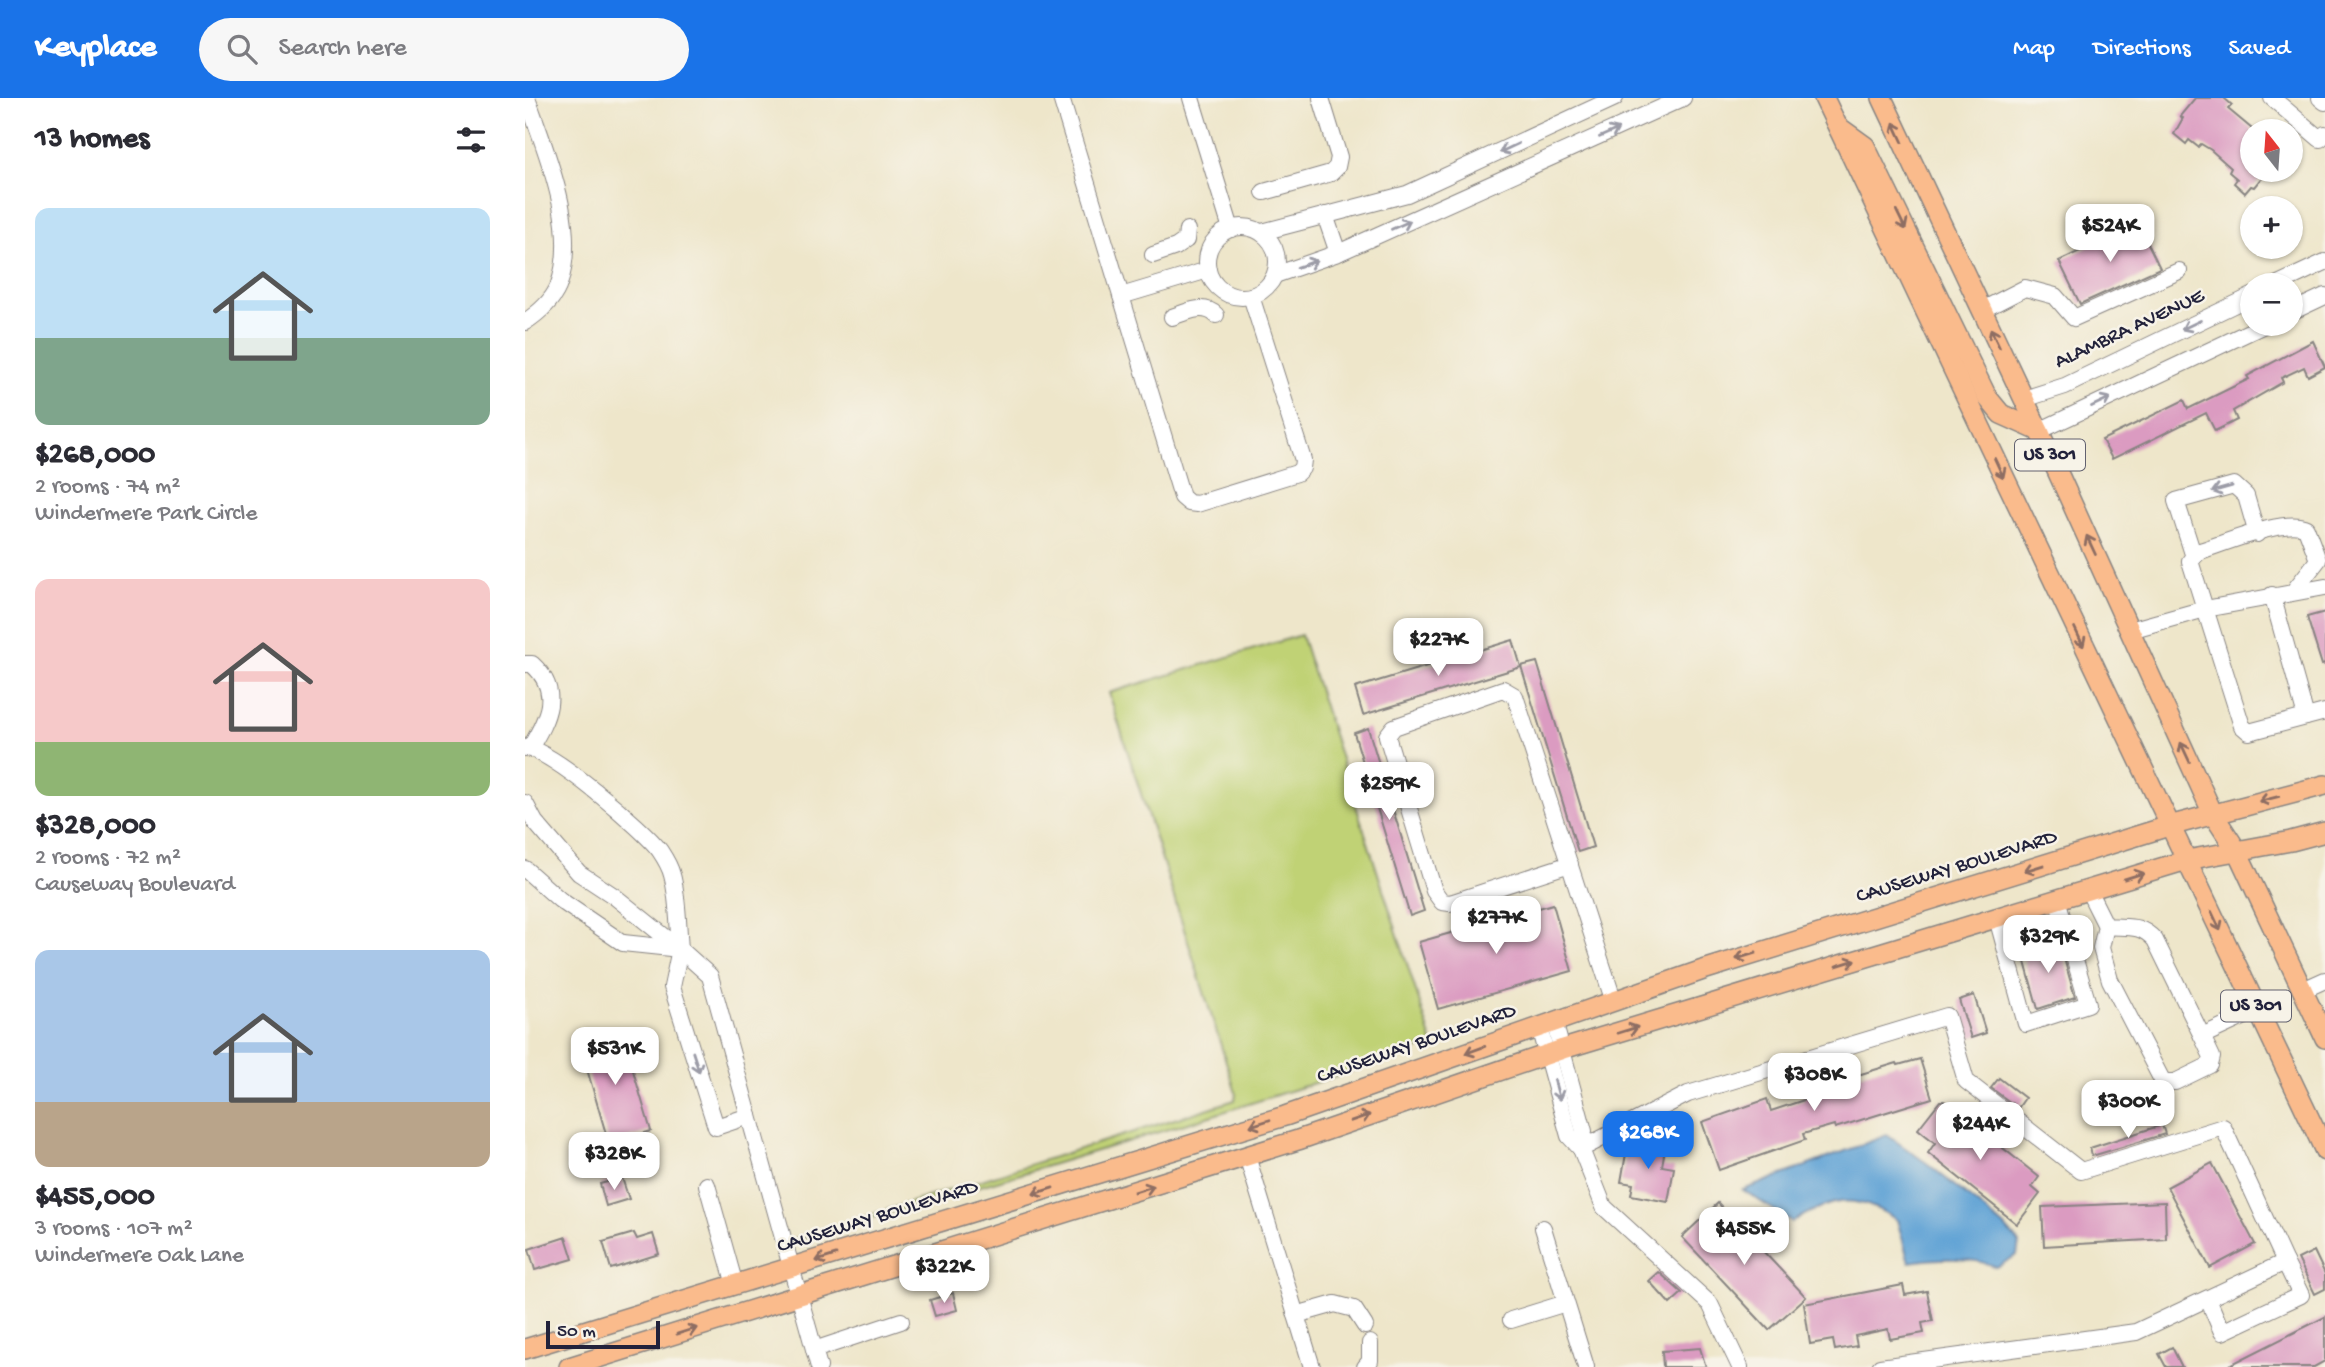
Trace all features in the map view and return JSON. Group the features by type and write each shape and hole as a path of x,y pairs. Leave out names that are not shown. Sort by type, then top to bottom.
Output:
{"main road":[{"name":"US 301","path":"1824,98 2325,1151"},
{"name":"US 301","path":"1882,98 2039,431 2213,814 2237,851 2325,1038"},
{"path":"1836,125 1865,146 1987,397 2001,414 2039,431"},
{"name":"CAUSEWAY BOULEVARD","path":"527,1350 1285,1115 1703,970 2169,826 2325,785"},
{"path":"569,1367 1247,1156 1555,1052 2057,899 2187,860 2325,832"}],"street":[{"path":"525,322 537,314 557,289 565,255 562,214 527,98"},
{"path":"1061,98 1182,498 1189,503 1197,504 1297,472 1302,468 1303,460 1251,296"},
{"path":"1191,98 1231,229"},
{"path":"1264,192 1331,173 1337,167 1339,157 1321,98"},
{"path":"1262,232 1407,194 1615,98"},
{"path":"1275,275 1276,251 1271,240 1262,232 1243,226 1231,229 1211,244 1208,270 1212,280 1233,296 1251,296 1261,291 1275,275 1338,253 1683,98"},
{"path":"2272,98 2320,139 2325,134"},
{"path":"2320,98 2325,102"},
{"path":"1325,215 1338,253"},
{"path":"1153,255 1176,247 1186,240 1187,230"},
{"path":"2302,273 2325,262"},
{"path":"1121,296 1208,270"},
{"path":"1982,310 2025,288 2055,296 2074,318 2179,271"},
{"path":"2303,306 2325,296"},
{"name":"ALAMBRA AVENUE","path":"2024,399 2065,386 2240,302"},
{"path":"1172,317 1203,309 1216,314"},
{"path":"2039,431 2241,336"},
{"path":"2194,557 2176,501 2234,485 2246,496 2257,534"},
{"path":"2293,592 2318,560 2306,528 2299,524 2283,526 2200,551 2190,561 2242,726 2249,732 2325,712"},
{"path":"2130,630 2205,608 2325,587"},
{"path":"2272,595 2306,717"},
{"path":"525,664 532,664 544,674 551,706 545,722 528,748 554,760 622,813 659,850 672,874 680,949 672,987 716,1126 749,1116"},
{"path":"1570,864 1450,903 1442,902 1436,895 1426,866 1387,736 1389,731 1503,690 1515,696 1570,864 1613,999"},
{"path":"525,803 535,822 579,873 614,896 710,976 798,1297 820,1367"},
{"path":"525,869 560,900 623,943 680,949"},
{"path":"2088,890 2106,926 2101,948 2110,980 2163,1082 2175,1082 2210,1065 2212,1057 2155,940 2147,931 2137,927 2106,926"},
{"path":"1997,918 2026,1024 2088,1004 2057,899"},
{"path":"2303,990 2325,980"},
{"path":"2202,1036 2258,1010"},
{"path":"1581,1149 1688,1094 1947,1016 1966,1081 2081,1171 2223,1127 2301,1295 2222,1332 2208,1299"},
{"path":"1547,1024 1584,1131 1581,1149 1604,1207 1710,1304 1740,1367"},
{"path":"1247,1156 1312,1367"},
{"path":"707,1185 735,1285"},
{"path":"1543,1228 1586,1367"},
{"path":"1880,1367 2136,1332 2285,1262"},
{"path":"1511,1320 1566,1303"},
{"path":"1296,1315 1335,1304 1354,1309 1365,1326"},
{"path":"814,1350 901,1321"},
{"path":"1365,1367 1370,1361 1370,1343"}],"green space":[{"path":"1301,635 1433,1044 1113,1146 791,1242 1235,1100 1236,1093 1109,693"}],"water":[{"path":"1887,1135 1928,1164 2004,1226 2019,1243 2017,1255 1997,1267 1954,1259 1909,1262 1897,1220 1869,1205 1857,1202 1833,1203 1792,1222 1743,1190"}],"building":[{"path":"2195,98 2224,98 2232,105 2228,109 2240,119 2240,182 2258,182 2254,187 2251,186 2245,193 2234,183 2237,179 2229,172 2231,168 2211,150 2201,144 2198,147 2189,140 2186,144 2174,134 2183,118 2180,116"},
{"path":"2138,223 2160,268 2080,304 2059,261"},
{"path":"2313,341 2325,367 2308,376 2304,367 2281,378 2283,382 2233,411 2237,420 2215,431 2206,413 2112,459 2102,440 2184,400 2188,409 2249,379 2247,376"},
{"path":"2325,612 2325,664 2322,665 2307,617"},
{"path":"1513,640 1521,667 1363,715 1355,688"},
{"path":"1537,662 1593,847 1578,852 1521,666"},
{"path":"1368,728 1424,911 1410,916 1354,733"},
{"path":"1553,904 1572,971 1438,1009 1419,942"},
{"path":"2059,941 2075,997 2038,1009 2022,951"},
{"path":"1974,995 1986,1033 1971,1038 1959,1000"},
{"path":"621,1030 651,1131 609,1144 579,1042"},
{"path":"1920,1059 1932,1098 1835,1128 1834,1125 1803,1134 1805,1140 1719,1170 1702,1122 1767,1099 1771,1111 1804,1100 1803,1095 1823,1089 1822,1086 1897,1063 1898,1065"},
{"path":"1999,1078 2025,1098 2018,1108 1991,1088"},
{"path":"1940,1101 1944,1101 2039,1177 2032,1187 2040,1194 2017,1224 1928,1153 1935,1143 1918,1129"},
{"path":"2162,1125 2165,1134 2092,1156 2090,1148"},
{"path":"1641,1139 1666,1143 1662,1166 1674,1168 1668,1202 1631,1195 1633,1184 1621,1182 1627,1148 1639,1150"},
{"path":"2212,1163 2255,1244 2210,1268 2167,1187"},
{"path":"622,1178 629,1199 606,1206 600,1184"},
{"path":"2165,1202 2166,1239 2044,1246 2042,1207"},
{"path":"1718,1203 1806,1297 1769,1330 1682,1237"},
{"path":"634,1233 637,1239 653,1234 659,1254 611,1269 603,1242"},
{"path":"566,1237 573,1259 535,1270 529,1249"},
{"path":"2314,1251 2325,1274 2325,1289 2315,1294 2298,1259"},
{"path":"1659,1272 1682,1293 1670,1304 1649,1281"},
{"path":"1903,1285 1905,1295 1927,1291 1933,1321 1922,1323 1924,1333 1890,1339 1888,1329 1855,1336 1857,1346 1835,1350 1833,1340 1810,1344 1804,1304"},
{"path":"953,1293 957,1310 935,1316 930,1300"},
{"path":"2325,1317 2325,1361 2314,1367 2226,1367"},
{"path":"2172,1347 2182,1367 2166,1367 2159,1354"},
{"path":"1700,1348 1706,1367 1663,1367 1662,1351"}]}
